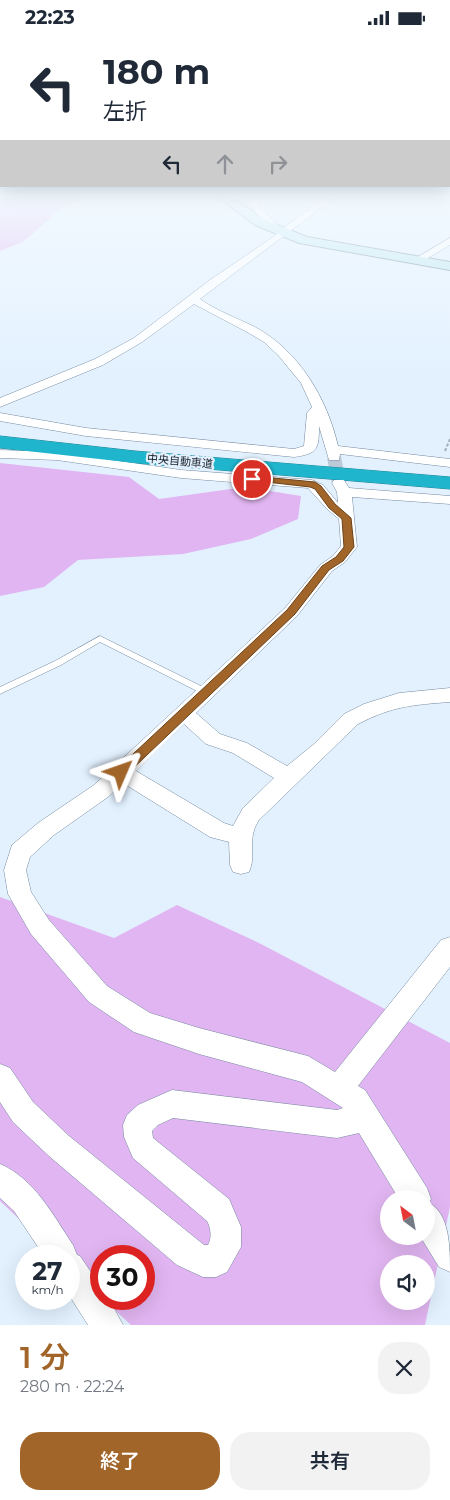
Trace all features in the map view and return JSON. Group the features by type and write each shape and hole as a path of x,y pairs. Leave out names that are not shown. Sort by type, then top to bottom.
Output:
{"highway":[{"name":"中央自動車道","path":"0,433 138,448 450,474"},
{"name":"中央自動車道","path":"0,442 144,458 450,483"}],"street":[{"path":"0,403 99,362 138,340 251,256"},
{"path":"394,256 450,265"},
{"path":"418,260 424,256"},
{"path":"194,299 270,341 303,377 320,408 333,453 450,463"},
{"path":"0,417 86,431 294,453 304,452 310,448 312,444 313,413 320,408"},
{"path":"0,454 57,456 181,473 312,484 318,487 332,506 347,518"},
{"path":"411,1190 355,1100 308,1069 199,1041 144,1023 98,993 40,927 20,894 15,870 20,852 46,829 102,791 291,612 326,568 339,559 349,547 342,488 450,500"},
{"path":"241,865 239,836 256,807 278,789 288,777 321,749 351,719 370,709 399,700 450,695"},
{"path":"183,714 199,725 213,739 240,748 288,777"},
{"path":"121,772 218,831 239,836"},
{"path":"339,1089 450,949"},
{"path":"0,1078 22,1112 59,1146 188,1254 203,1261 216,1261 225,1247 226,1227 218,1210 143,1148 138,1137 137,1125 148,1115 172,1104 337,1124 366,1117"},
{"path":"0,1179 25,1200 55,1245"},
{"path":"435,1232 450,1256"},
{"path":"80,1284 107,1325"}],"lane":[{"path":"0,691 58,663 100,639 206,692"}],"shaded area":[{"path":"0,463 129,477 159,499 245,487 301,496 298,519 251,539 183,554 78,560 44,587 0,596"},
{"path":"0,897 114,938 177,905 259,943 450,1043 450,1207 435,1278 435,1255 380,1255 380,1310 428,1310 425,1325 131,1325 115,1310 155,1310 155,1245 90,1245 90,1286 80,1277 80,1245 46,1245 0,1201"}],"tunnel":[{"path":"334,457 339,483"}],"route":[{"path":"121,772 291,612 326,568 339,559 349,547 347,518 332,506 318,487 312,484 252,479"}]}
